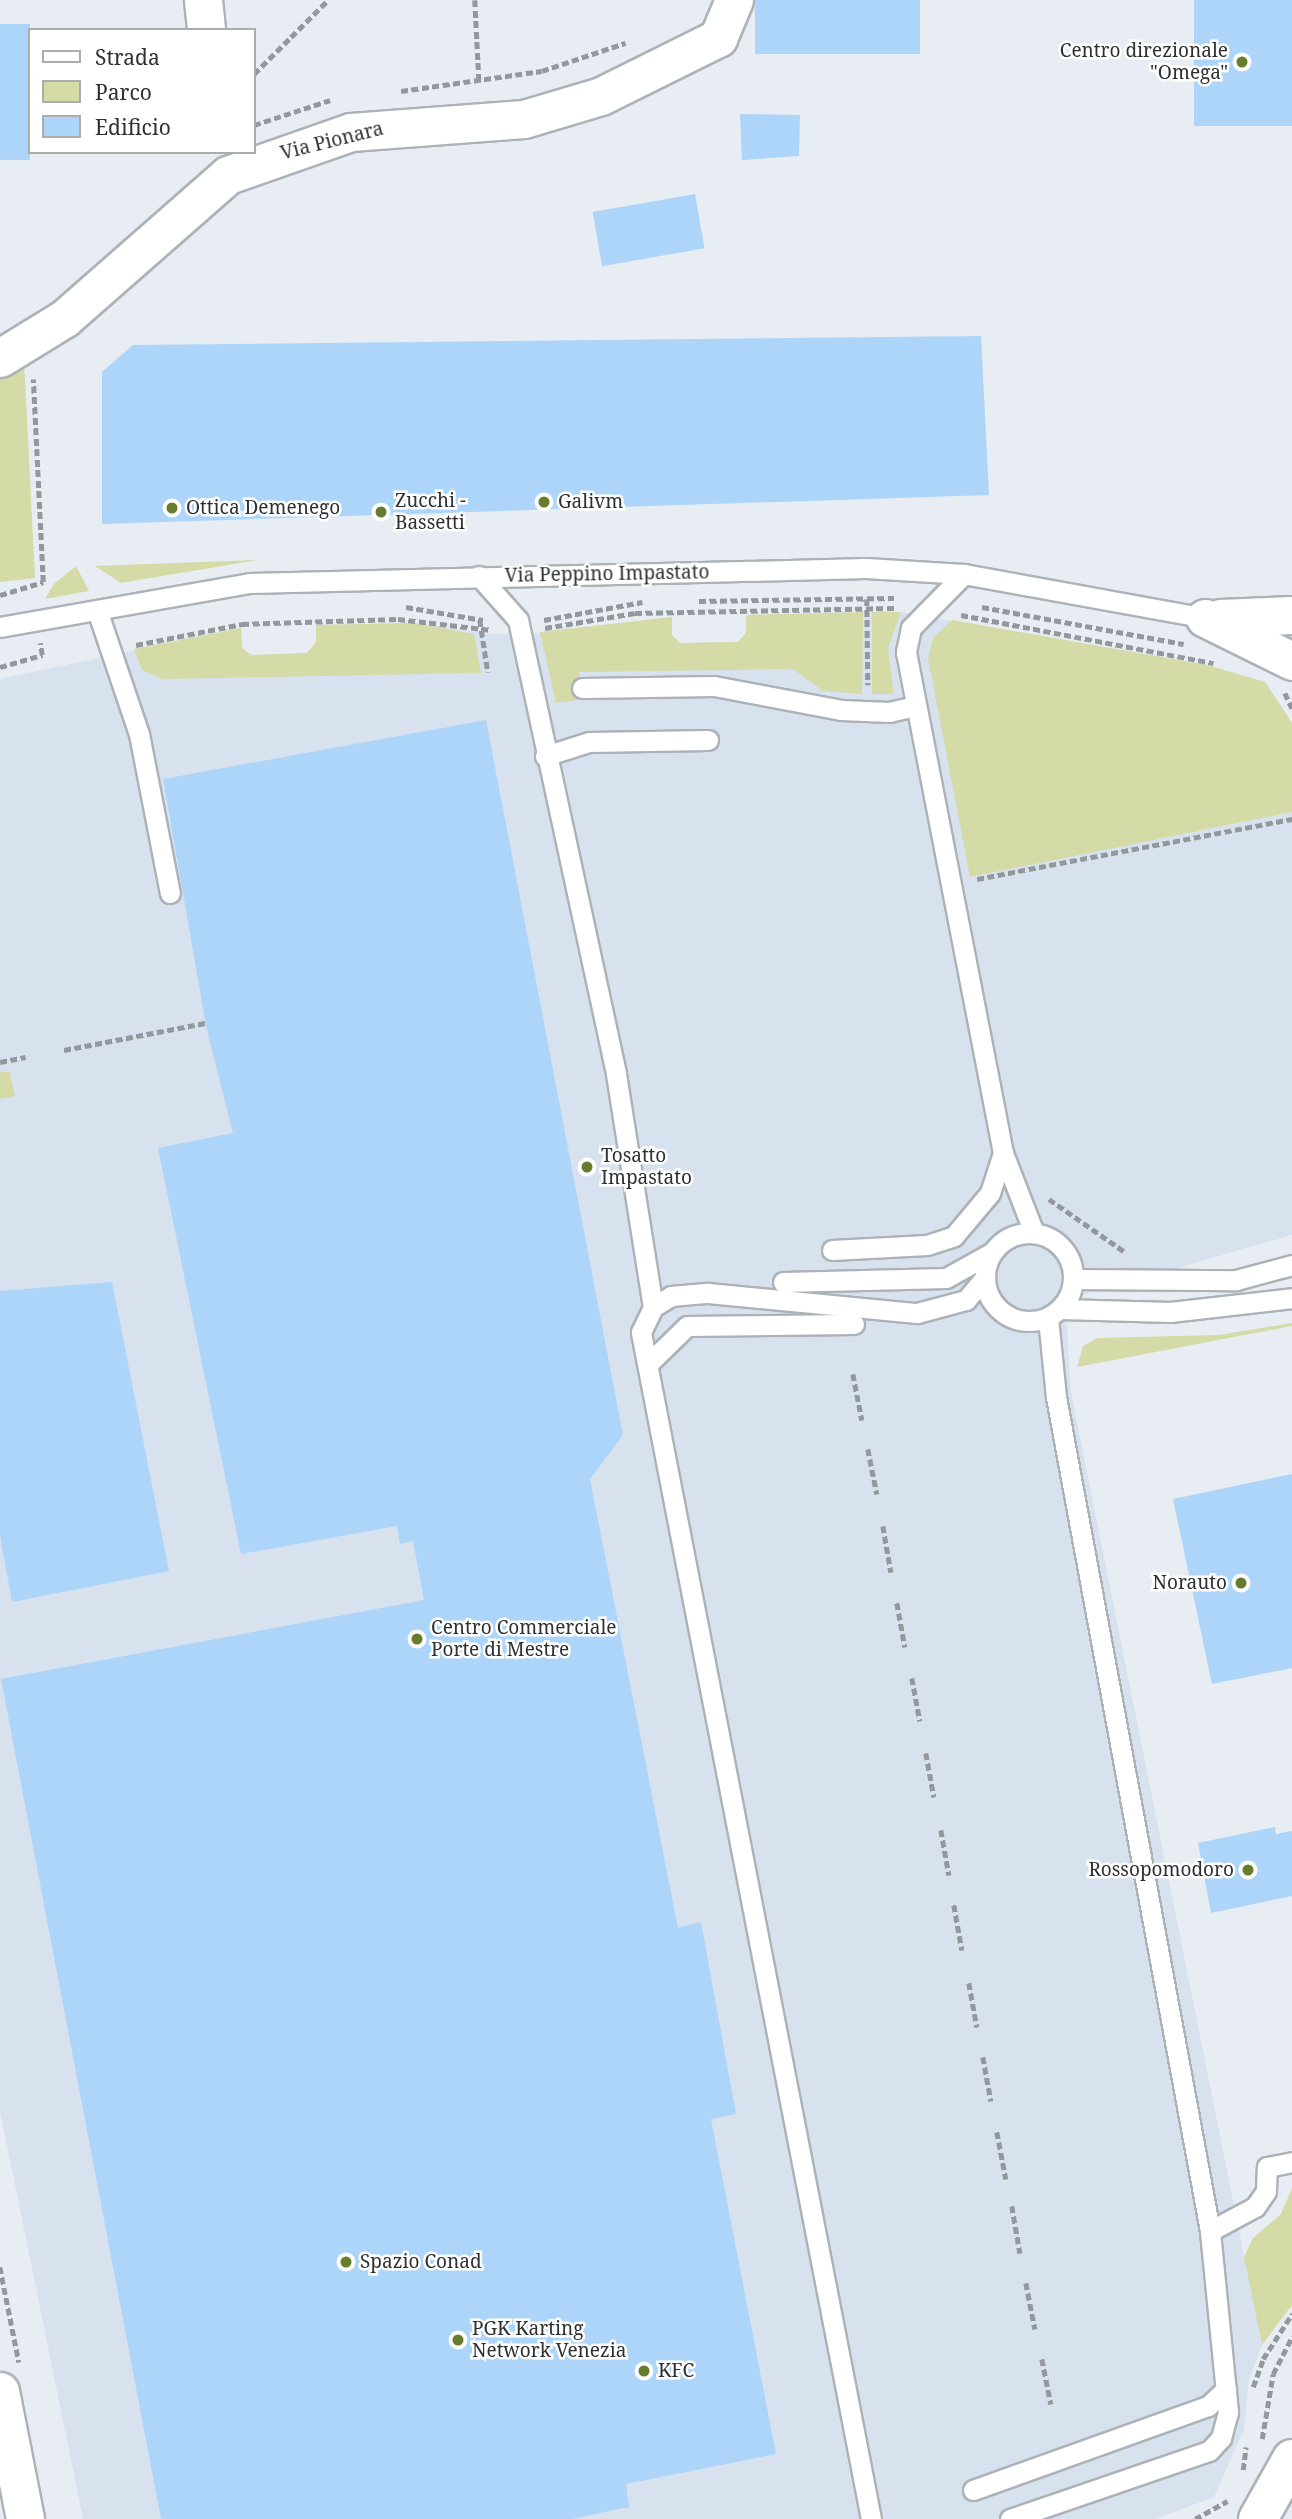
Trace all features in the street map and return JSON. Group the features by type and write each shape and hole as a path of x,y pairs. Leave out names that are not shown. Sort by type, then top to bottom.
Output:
{"street":[{"path":"203,0 206,28"},
{"name":"Via Pionara","path":"12,353 224,164 351,132 524,119 601,96 718,38 734,0"},
{"name":"Via Peppino Impastato","path":"1198,632 1292,615"},
{"name":"Via Peppino Impastato","path":"1198,632 1285,672"},
{"path":"0,2391 25,2519"},
{"path":"1258,2519 1277,2456"}],"lane":[{"name":"Via Peppino Impastato","path":"3,629 250,583 866,568 964,575 1198,632"},
{"path":"964,575 911,628 906,652 1003,1153 1034,1233"},
{"path":"479,576 518,620 545,756 613,1062 653,1307"},
{"path":"97,610 139,734 170,893"},
{"path":"582,688 714,686 788,704 868,712 915,706"},
{"path":"545,756 589,742 708,740"},
{"path":"832,1250 927,1245 954,1236 990,1193 1003,1153"},
{"path":"783,1282 946,1278 992,1253 1010,1237 1034,1233 1059,1243 1074,1279"},
{"path":"872,2519 641,1332 653,1307 671,1296 708,1293 917,1313 966,1300 985,1277 992,1253"},
{"path":"1074,1279 1236,1280 1292,1265"},
{"path":"985,1277 990,1298 1005,1315 1170,1312 1292,1298"},
{"path":"1010,2519 1209,2451 1226,2423 1226,2389 1210,2231 1056,1397 1054,1313 1074,1279"},
{"path":"648,1364 687,1326 854,1324"},
{"path":"1210,2231 1255,2207 1266,2191 1268,2166 1292,2162"},
{"path":"973,2490 1208,2406 1226,2389"}],"path":[{"path":"256,72 328,0"},
{"path":"475,0 479,80"},
{"path":"389,92 542,71 639,38"},
{"path":"256,124 338,99"},
{"path":"0,594 30,589 43,582 32,365 12,353"},
{"path":"867,599 868,712"},
{"path":"968,604 1198,632"},
{"path":"539,629 635,613 903,608"},
{"path":"953,613 1219,665"},
{"path":"136,645 242,624 398,618 502,630"},
{"path":"480,620 488,673"},
{"path":"0,667 42,655"},
{"path":"1285,672 1292,708"},
{"path":"965,881 1292,819"},
{"path":"64,1050 206,1023"},
{"path":"0,1062 26,1057"},
{"path":"1042,1192 1132,1254"},
{"path":"853,1374 862,1420"},
{"path":"868,1449 877,1494"},
{"path":"883,1525 891,1572"},
{"path":"897,1603 905,1647"},
{"path":"912,1678 920,1721"},
{"path":"926,1753 934,1797"},
{"path":"941,1830 948,1875"},
{"path":"954,1905 962,1950"},
{"path":"969,1983 977,2027"},
{"path":"983,2057 991,2101"},
{"path":"997,2132 1006,2179"},
{"path":"1012,2206 1020,2253"},
{"path":"1026,2283 1035,2329"},
{"path":"1277,2456 1273,2374 1292,2337"},
{"path":"1042,2359 1051,2404"}],"shaded area":[{"path":"901,612 1207,665 1265,682 1292,723 1292,1235 1080,1296 1066,1313 1071,1392 1262,2345 1249,2380 1244,2429 1214,2497 1155,2519 83,2519 0,2111 0,679 241,628 242,648 251,655 308,653 316,642 316,625 414,623 489,634 579,632 672,617 672,635 680,643 738,642 746,633 746,615"}],"green space":[{"path":"24,359 35,578 0,582 0,367"},
{"path":"258,560 121,583 95,566"},
{"path":"76,566 89,591 45,599 54,584"},
{"path":"863,612 862,694 823,691 793,669 579,672 583,699 556,703 540,632 672,617 672,635 680,643 738,642 746,633 746,615"},
{"path":"872,612 901,612 888,648 894,694 872,694"},
{"path":"952,620 1207,665 1265,682 1292,723 1292,812 970,877 928,658 933,638"},
{"path":"414,623 474,634 481,673 163,679 142,670 134,649 241,628 242,648 251,655 307,653 316,642 316,625"},
{"path":"0,1072 10,1072 15,1096 0,1099"},
{"path":"1292,1323 1292,1326 1077,1367 1083,1346 1097,1338 1219,1335"},
{"path":"1292,2188 1292,2305 1262,2345 1244,2257 1253,2238 1281,2214"}],"building":[{"path":"755,0 920,0 920,54 755,54"},
{"name":"Centro direzionale \"Omega\"","path":"1194,0 1292,0 1292,126 1194,126"},
{"path":"0,24 30,24 30,160 0,160"},
{"path":"740,114 800,115 799,156 742,160"},
{"path":"695,194 705,248 602,266 593,212"},
{"path":"981,336 989,495 102,524 102,372 133,345"},
{"name":"Centro Commerciale Porte di Mestre","path":"486,720 623,1435 590,1479 678,1928 701,1922 736,2114 711,2119 776,2454 626,2484 629,2507 572,2519 161,2519 1,1679 424,1600 413,1541 400,1544 397,1526 241,1554 158,1148 233,1133 207,1031 163,779"},
{"path":"112,1282 169,1571 12,1602 0,1536 0,1291"},
{"name":"Norauto","path":"1292,1474 1292,1668 1212,1684 1173,1499"},
{"name":"Rossopomodoro","path":"1275,1827 1276,1834 1292,1831 1292,1896 1211,1913 1198,1843"}],"place":[{"name":"Centro direzionale \"Omega\"","path":"1242,62"},
{"name":"Galivm","path":"544,502"},
{"name":"Ottica Demenego","path":"172,508"},
{"name":"Zucchi - Bassetti","path":"381,512"},
{"name":"Tosatto Impastato","path":"587,1167"},
{"name":"Norauto","path":"1241,1583"},
{"name":"Centro Commerciale Porte di Mestre","path":"417,1639"},
{"name":"Rossopomodoro","path":"1248,1870"},
{"name":"Spazio Conad","path":"346,2262"},
{"name":"PGK Karting Network Venezia","path":"458,2340"},
{"name":"KFC","path":"644,2371"}]}
